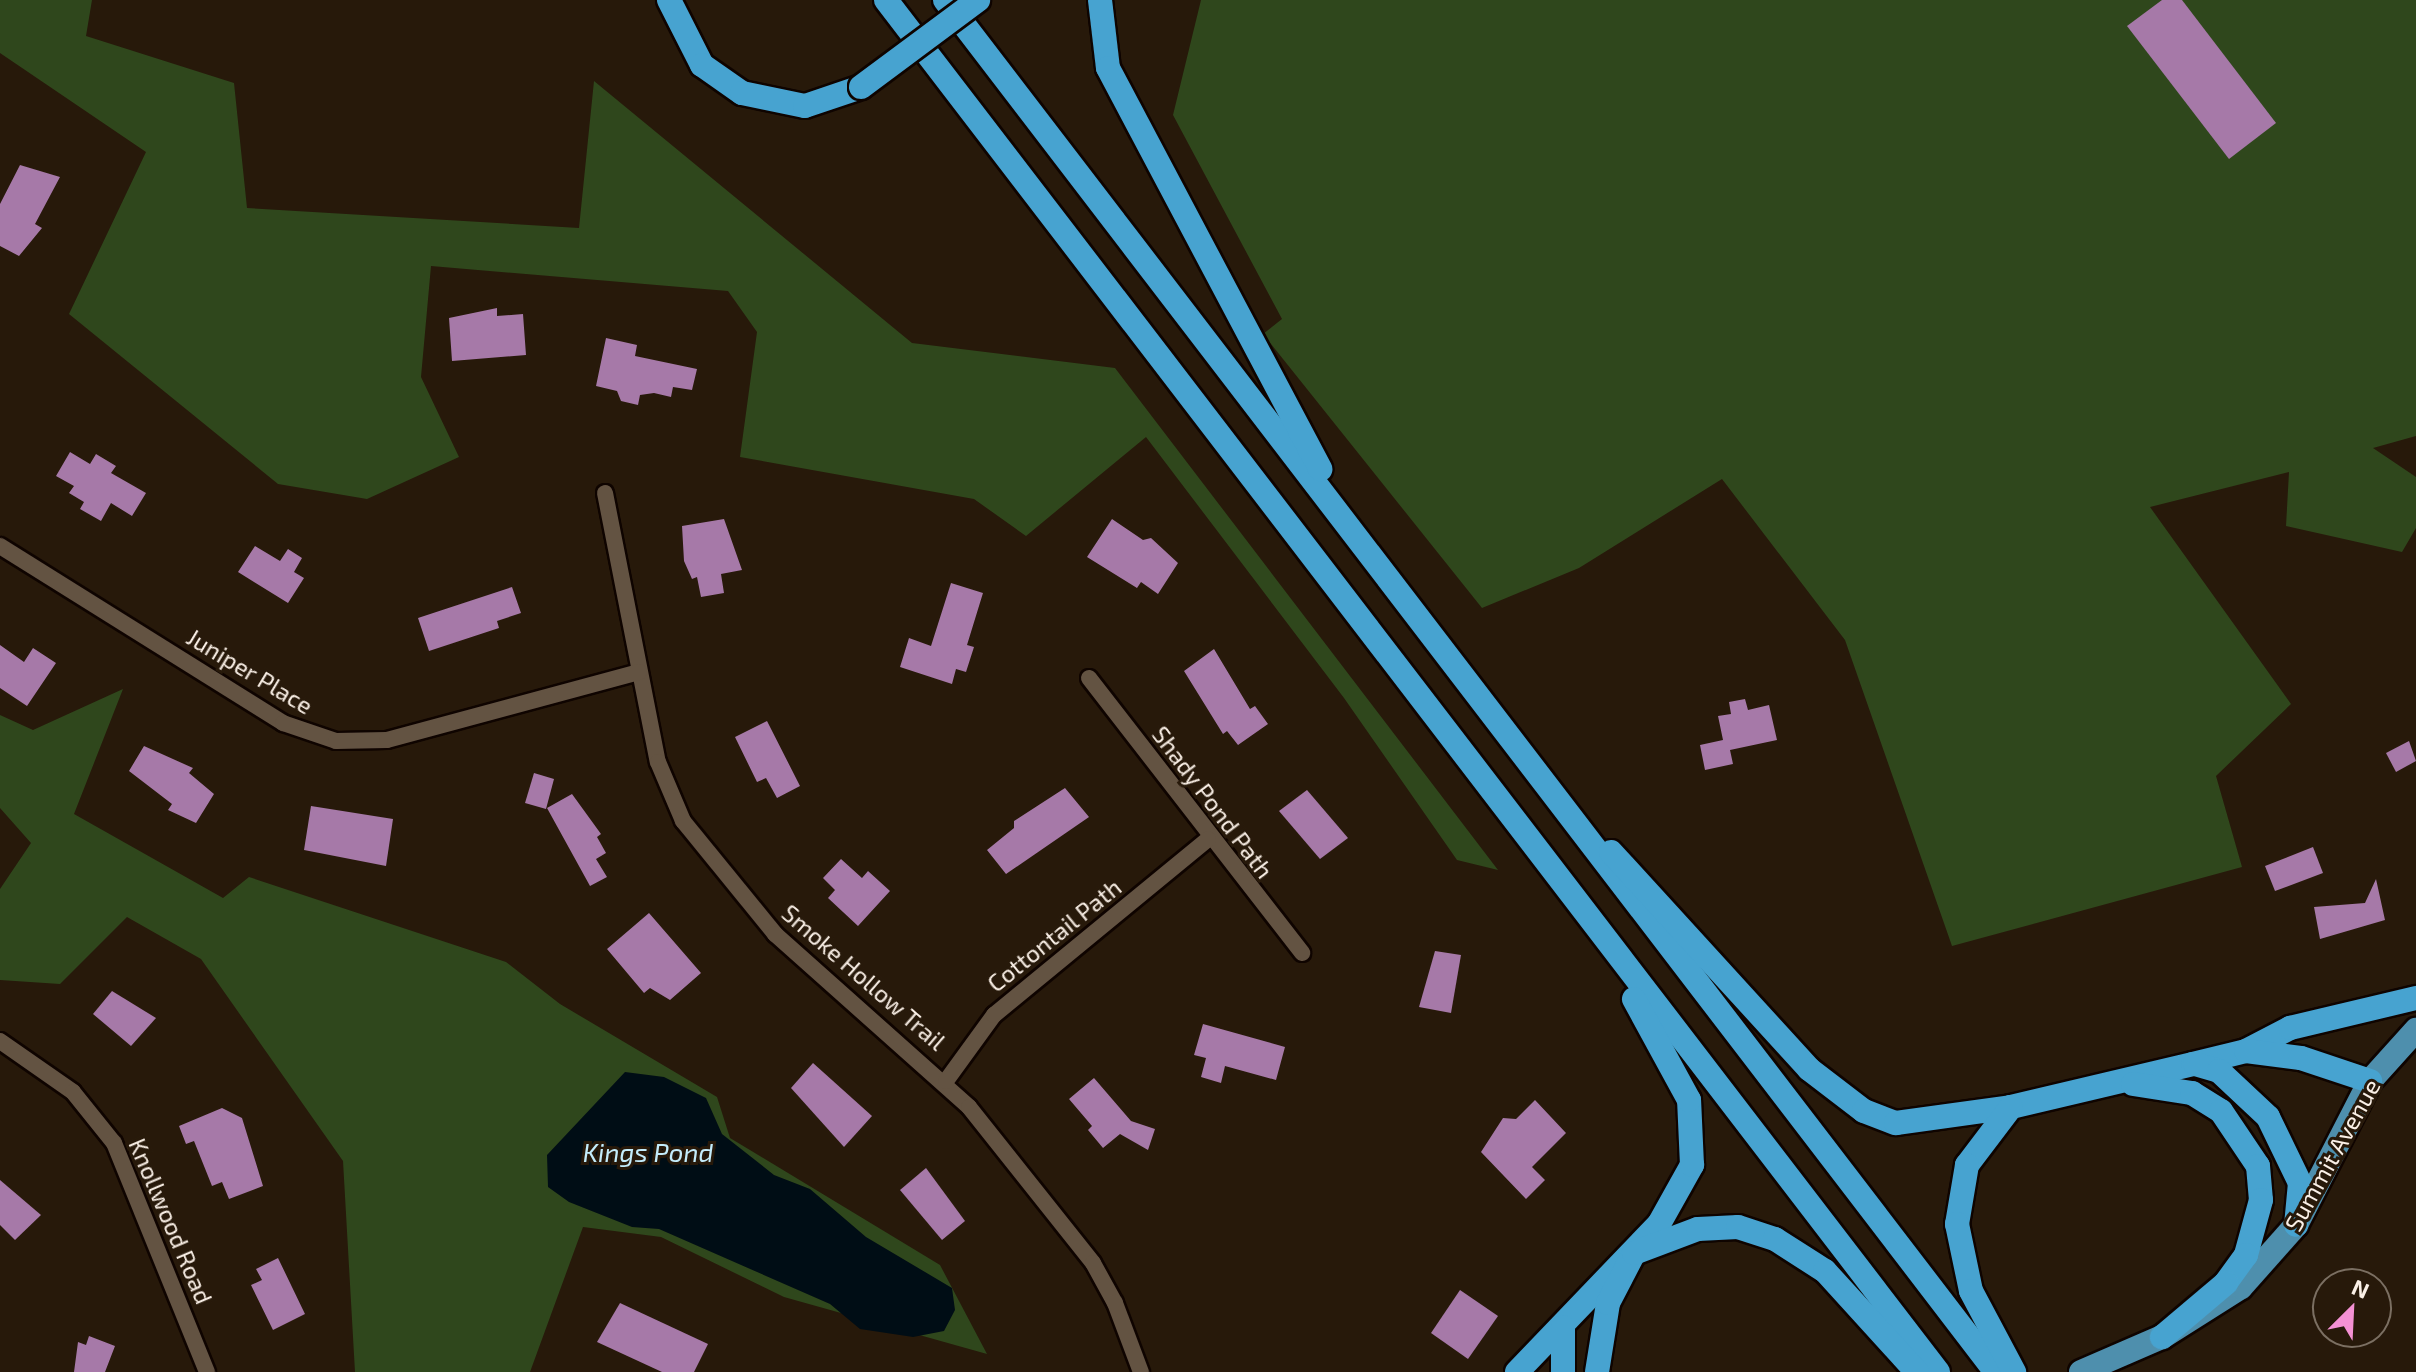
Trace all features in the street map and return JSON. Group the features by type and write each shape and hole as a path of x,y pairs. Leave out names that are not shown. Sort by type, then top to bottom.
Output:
{"highway":[{"path":"669,0 702,65 742,93 805,106 861,87 978,0"},
{"path":"886,0 1486,787 1938,1372"},
{"path":"945,0 1485,710 1996,1372"},
{"path":"1100,0 1100,38 1114,81 1239,327 1380,571"},
{"path":"1485,710 1699,952 1839,1095 1896,1123 2011,1107 2110,1084 2246,1051 2290,1028 2416,998"},
{"path":"1486,787 1658,1032 1689,1100 1692,1165 1679,1194 1634,1253 1517,1372"},
{"path":"2246,1051 2301,1058 2370,1081"},
{"path":"2193,1064 2219,1071 2268,1117 2300,1183 2296,1225"},
{"path":"2110,1084 2192,1093 2221,1111 2258,1166 2261,1200 2246,1255 2226,1283 2162,1337"},
{"path":"2011,1107 1967,1165 1957,1224 1971,1291 2014,1372"},
{"path":"1597,1372 1608,1303 1634,1253 1698,1229 1738,1227 1775,1239 1825,1271 1917,1372"},
{"path":"1563,1327 1563,1372"}],"main road":[{"name":"Summit Avenue","path":"2081,1372 2162,1337 2241,1287 2296,1225 2370,1081 2416,1030"}],"street":[{"name":"Smoke Hollow Trail","path":"605,493 639,672 668,791 704,851 775,934 946,1081 1093,1263 1115,1303 1141,1372"},
{"name":"Juniper Place","path":"0,546 283,723 336,741 387,740 639,672"},
{"name":"Shady Pond Path","path":"1089,678 1208,839 1302,953"},
{"name":"Cottontail Path","path":"946,1081 994,1015 1208,839"},
{"name":"Knollwood Road","path":"0,1041 73,1092 114,1143 207,1372"}],"green space":[{"path":"0,0 92,0 86,36 234,83 247,208 579,228 594,81 912,343 1115,368 1498,870 1457,860 1344,698 1146,437 1026,536 974,499 740,457 757,332 728,291 431,266 421,377 459,457 367,499 278,484 69,314 146,152 0,53"},
{"path":"1201,0 2416,0 2416,436 2373,448 2416,477 2416,528 2402,552 2286,526 2289,472 2150,507 2291,704 2216,776 2242,867 1952,946 1845,640 1722,479 1579,568 1482,608 1263,334 1282,319 1173,115"},
{"path":"123,689 74,814 223,898 249,877 506,962 560,1004 717,1097 730,1138 940,1265 987,1354 784,1297 661,1237 583,1227 530,1372 355,1372 343,1161 201,959 127,917 60,984 0,980 0,889 31,843 0,808 0,715 33,730"}],"water":[{"name":"Kings Pond","path":"625,1072 664,1077 706,1098 722,1134 774,1175 810,1189 866,1237 952,1288 955,1310 944,1331 913,1337 860,1329 830,1304 659,1229 632,1227 569,1202 548,1187 547,1155"}],"building":[{"path":"2162,0 2182,0 2276,123 2229,159 2127,26"},
{"path":"20,165 60,177 35,224 42,228 19,256 0,246 0,204"},
{"path":"497,308 497,316 523,314 526,355 452,361 449,318"},
{"path":"606,338 637,345 635,356 697,369 692,390 673,387 671,397 654,393 640,395 638,405 621,401 617,391 596,386"},
{"path":"70,452 90,464 96,454 116,466 111,473 146,493 132,516 111,503 101,521 80,509 84,502 69,493 74,486 56,476"},
{"path":"724,519 742,570 721,574 724,593 701,597 697,577 692,579 684,561 682,526"},
{"path":"1112,519 1143,540 1151,538 1178,563 1158,594 1141,582 1137,588 1087,557"},
{"path":"255,546 280,561 288,549 302,558 294,572 304,578 288,603 238,572"},
{"path":"951,583 983,593 967,645 974,647 966,672 956,669 952,684 900,667 909,638 931,646"},
{"path":"512,587 521,613 497,621 499,628 429,651 418,618"},
{"path":"0,645 24,662 33,648 56,663 27,706 0,688"},
{"path":"1214,649 1250,709 1255,706 1268,724 1238,745 1227,731 1223,734 1184,671"},
{"path":"1745,699 1748,710 1769,705 1777,740 1730,750 1733,764 1705,770 1700,745 1723,740 1718,716 1731,714 1729,702"},
{"path":"767,721 800,786 777,798 766,778 757,782 735,737"},
{"path":"2409,741 2416,761 2396,772 2386,753"},
{"path":"144,746 193,768 189,773 214,794 196,823 168,810 172,804 129,771"},
{"path":"534,773 554,779 546,809 525,803"},
{"path":"1065,788 1089,817 1006,874 987,850 1014,828 1014,821"},
{"path":"1307,790 1348,838 1320,859 1279,811"},
{"path":"572,794 601,834 597,837 606,853 596,859 607,877 590,886 547,808"},
{"path":"311,806 393,819 386,866 304,850"},
{"path":"2313,847 2323,873 2275,891 2265,866"},
{"path":"841,859 862,878 868,871 890,891 858,926 828,898 835,890 823,878"},
{"path":"2376,879 2385,920 2320,939 2314,907 2365,903"},
{"path":"649,913 701,973 670,1000 650,988 644,993 607,949"},
{"path":"1435,951 1461,955 1451,1013 1419,1007"},
{"path":"112,991 156,1018 131,1046 93,1014"},
{"path":"1203,1024 1285,1047 1276,1080 1225,1066 1221,1083 1201,1077 1206,1058 1194,1055"},
{"path":"813,1063 872,1116 844,1147 791,1088"},
{"path":"1094,1078 1131,1121 1155,1129 1148,1150 1120,1134 1103,1148 1088,1130 1092,1126 1069,1099"},
{"path":"1535,1100 1566,1133 1532,1167 1545,1180 1526,1199 1481,1152 1503,1118 1516,1119"},
{"path":"222,1108 242,1118 263,1186 229,1199 222,1182 212,1186 194,1141 186,1144 179,1126"},
{"path":"926,1168 965,1221 942,1240 900,1190"},
{"path":"0,1180 41,1215 15,1240 0,1225"},
{"path":"278,1258 305,1314 273,1330 251,1285 262,1280 256,1269"},
{"path":"1460,1290 1498,1316 1468,1359 1431,1333"},
{"path":"620,1303 708,1344 694,1372 662,1372 597,1342"},
{"path":"89,1336 115,1346 105,1372 74,1372 78,1342 86,1345"}]}
